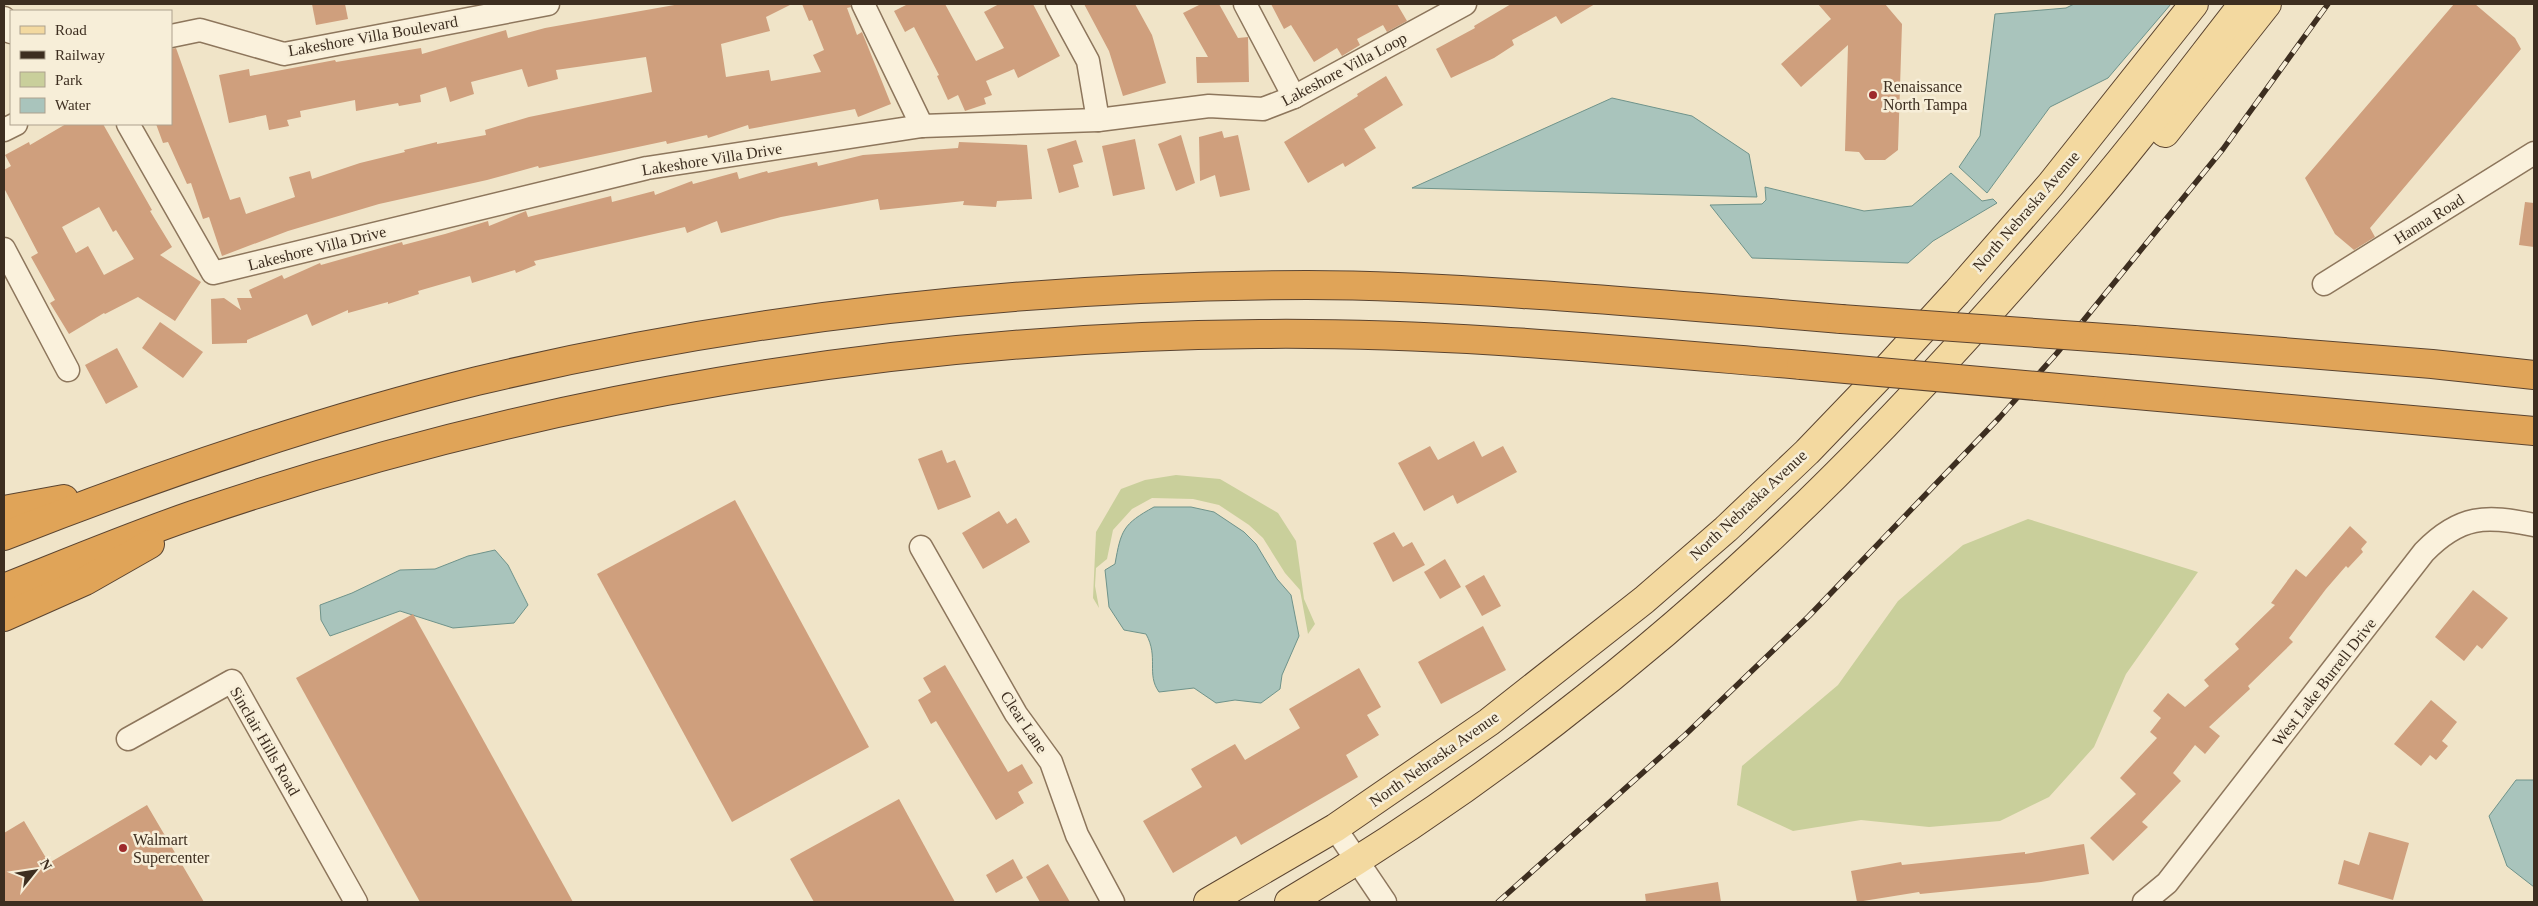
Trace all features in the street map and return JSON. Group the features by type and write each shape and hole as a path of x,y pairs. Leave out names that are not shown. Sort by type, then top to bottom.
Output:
{"highway":[{"path":"4,536 132,486 314,426 475,382 556,363 731,330 957,300 1074,291 1311,285 1460,290 2134,340 2432,364 2534,375"},
{"path":"4,588 198,514 400,452 614,401 842,361 1047,342 1324,334 1524,343 1801,365 2534,431"},
{"path":"4,510 132,486"},
{"path":"4,617 121,562 198,514"}],"main road":[{"name":"North Nebraska Avenue","path":"1208,902 1335,828 1489,722 1644,600 1726,529 1882,375 1982,263 2051,184 2194,4"},
{"path":"2071,220 2087,176 2218,4"},
{"path":"1289,902 1356,862 1509,755 1580,701 1668,629 1799,512 1895,414 2071,220 2243,4"},
{"path":"2071,220 2142,160 2267,4"}],"street":[{"name":"Lakeshore Villa Boulevard","path":"172,36 200,30 284,54 548,4"},
{"path":"863,4 922,126"},
{"path":"1057,4 1088,62 1098,120"},
{"path":"1245,4 1294,97"},
{"name":"Lakeshore Villa Loop","path":"1098,120 1209,106 1263,110 1294,97 1450,7"},
{"path":"4,18 10,30"},
{"name":"Lakeshore Villa Drive","path":"129,125 213,273 647,168 922,126 1098,120"},
{"name":"Hanna Road","path":"2324,284 2534,153"},
{"path":"4,249 68,370"},
{"name":"West Lake Burrell Drive","path":"2144,902 2167,883 2424,552 2442,534 2463,523 2489,519 2534,524"},
{"name":"Clear Lane","path":"921,547 1016,714 1051,762 1078,835 1112,902"},
{"name":"Sinclair Hills Road","path":"128,739 232,681 356,902"},
{"path":"1335,828 1356,862 1385,902"}],"green space":[{"path":"1176,475 1220,479 1278,513 1296,541 1304,599 1315,624 1308,634 1300,590 1285,573 1263,538 1249,525 1219,505 1193,499 1152,498 1132,509 1113,530 1107,559 1096,568 1095,586 1099,608 1093,598 1096,532 1121,489 1145,480"},
{"path":"2028,519 2198,572 2126,674 2094,747 2049,797 2000,821 1929,827 1861,820 1793,831 1737,805 1742,766 1838,685 1898,601 1963,545"}],"water":[{"path":"2074,4 2171,4 2108,78 2050,107 1987,193 1959,167 1980,136 1995,14 2066,8"},
{"path":"1612,98 1692,116 1749,154 1757,197 1412,188"},
{"path":"1951,173 1982,201 1993,199 1997,203 1933,241 1908,263 1752,258 1710,205 1762,204 1766,200 1765,187 1864,211 1912,206"},
{"path":"1154,507 1191,507 1214,512 1244,532 1256,544 1277,579 1291,595 1299,636 1282,675 1280,689 1261,703 1235,700 1216,703 1194,688 1159,692 1153,679 1152,650 1146,634 1124,630 1109,607 1105,570 1115,564 1119,543 1125,529 1136,518"},
{"path":"495,550 508,565 528,605 514,623 453,628 400,611 330,636 321,620 320,605 352,593 400,570 435,569 468,556"},
{"path":"2516,780 2534,780 2534,887 2507,866 2489,816"}],"building":[{"path":"312,4 345,4 348,19 316,25"},
{"path":"680,4 792,4 766,17 770,31 721,44 726,77 769,70 771,81 821,72 813,55 824,50 812,20 809,21 802,4 850,4 851,7 847,8 857,35 862,32 891,104 858,117 855,109 749,129 748,125 708,138 707,135 667,144 666,141 539,168 538,166 487,180 379,204 288,231 222,256 209,217 203,219 191,183 187,184 168,142 163,143 156,125 172,125 172,49 176,48 230,200 240,197 246,214 295,197 289,177 310,171 312,179 360,163 405,152 404,150 437,142 437,144 486,135 485,130 529,117 652,92 646,57 556,70 558,79 528,87 522,69 471,82 474,94 450,102 446,87 420,95 421,102 399,106 398,103 356,111 355,100 300,111 301,117 287,120 289,126 269,130 266,115 229,123 219,75 249,69 250,76 335,60 336,62 421,48 422,54 506,30 508,38 545,28"},
{"path":"908,4 945,4 976,61 1004,48 984,12 999,4 1033,4 1060,56 1018,78 1014,69 986,81 992,95 984,98 986,104 965,111 958,95 948,100 937,76 939,75 914,27 905,32 894,11"},
{"path":"1084,4 1135,4 1152,35 1166,83 1123,96 1109,51"},
{"path":"1201,4 1219,4 1238,38 1248,37 1249,82 1197,83 1196,57 1208,57 1183,13"},
{"path":"1271,4 1397,4 1407,21 1387,32 1383,25 1357,39 1360,45 1342,56 1337,48 1314,62 1291,25 1284,29"},
{"path":"1511,4 1595,4 1561,24 1556,16 1512,40 1514,45 1494,58 1451,78 1436,49 1475,28 1474,26"},
{"name":"Renaissance North Tampa","path":"1818,4 1885,4 1902,24 1898,150 1885,160 1865,160 1859,152 1845,151 1848,45 1801,87 1781,64 1831,19"},
{"path":"2454,4 2475,4 2515,38 2521,49 2370,228 2375,237 2354,250 2335,234 2305,178"},
{"path":"1386,76 1403,105 1364,129 1376,148 1345,167 1343,163 1308,183 1284,142 1358,96 1357,94"},
{"path":"64,125 104,125 152,210 150,211 172,247 160,255 201,282 175,321 138,297 104,313 69,334 50,303 55,300 31,257 38,253 4,188 4,170 11,166 5,155 29,142 30,145","holes":["99,207 113,232 116,230 134,259 104,275 88,246 76,253 62,227"]},
{"path":"1222,131 1224,138 1238,135 1250,190 1220,197 1215,175 1200,181 1199,137"},
{"path":"1181,135 1195,183 1176,191 1158,144"},
{"path":"1135,139 1145,189 1113,196 1102,146"},
{"path":"1076,140 1083,162 1073,165 1079,187 1059,193 1047,149"},
{"path":"959,142 1027,145 1032,199 997,201 996,207 963,205 964,201 880,210 878,199 781,217 721,233 717,221 687,233 685,227 534,261 536,265 516,273 515,270 472,283 470,276 418,291 419,294 388,304 388,302 348,313 348,310 312,326 307,314 247,340 247,343 212,344 211,299 224,298 241,310 237,298 252,298 249,290 282,275 284,279 320,263 321,265 402,242 403,245 488,221 489,226 526,211 528,217 611,196 612,202 654,191 655,195 692,181 693,184 737,172 739,179 767,171 768,173 817,162 818,166 863,155 958,148"},
{"path":"2525,202 2534,203 2534,247 2519,245"},
{"path":"160,322 203,352 183,378 142,348"},
{"path":"117,348 138,387 106,404 85,365"},
{"path":"1474,441 1482,457 1503,446 1517,472 1457,504 1453,495 1424,511 1398,463 1430,446 1438,460"},
{"path":"942,450 947,463 955,460 971,497 938,510 918,459"},
{"path":"735,500 869,747 732,822 597,574"},
{"path":"999,511 1007,524 1016,518 1030,542 983,569 962,533"},
{"path":"2350,526 2367,542 2361,549 2363,552 2348,568 2346,566 2326,589 2289,638 2293,642 2248,686 2250,689 2209,727 2220,736 2205,754 2195,745 2173,773 2181,781 2142,822 2148,827 2113,861 2090,838 2136,794 2120,778 2157,738 2150,732 2161,718 2153,711 2168,693 2185,707 2209,686 2204,680 2239,649 2235,644 2275,605 2271,603 2296,569 2306,577"},
{"path":"1394,532 1403,547 1412,542 1425,565 1393,582 1373,543"},
{"path":"1445,559 1461,587 1440,599 1424,572"},
{"path":"1484,575 1501,606 1482,616 1465,586"},
{"path":"2473,590 2508,618 2482,649 2477,645 2464,661 2435,637"},
{"path":"413,614 573,902 420,902 296,678"},
{"path":"1483,626 1506,670 1441,704 1418,662"},
{"path":"945,665 1008,772 1022,764 1033,783 1018,792 1024,803 996,820 936,721 931,724 918,700 931,692 923,678"},
{"path":"1359,668 1381,707 1367,715 1379,735 1346,755 1358,777 1241,845 1236,836 1173,873 1143,821 1202,787 1191,769 1235,744 1245,760 1300,728 1289,709"},
{"path":"2431,700 2457,722 2442,741 2448,746 2436,760 2430,755 2421,766 2394,744"},
{"path":"899,799 955,902 814,902 790,859"},
{"name":"Walmart Supercenter","path":"147,805 204,902 4,902 4,833 24,821 49,863"},
{"path":"2369,832 2409,843 2393,900 2338,884 2344,860 2359,865"},
{"path":"2084,844 2089,874 2041,882 1920,894 1919,892 1857,902 1851,871 1901,862 1902,865 2025,852 2025,854"},
{"path":"1013,859 1023,878 996,893 986,875"},
{"path":"1048,864 1070,902 1040,902 1026,877"},
{"path":"1718,882 1721,902 1646,902 1645,894"}],"railway":[{"path":"1498,902 1685,735 1809,616 2000,417 2057,353 2223,149 2328,4"}],"place":[{"name":"Renaissance North Tampa","path":"1873,95"},
{"name":"Walmart Supercenter","path":"123,848"}]}
